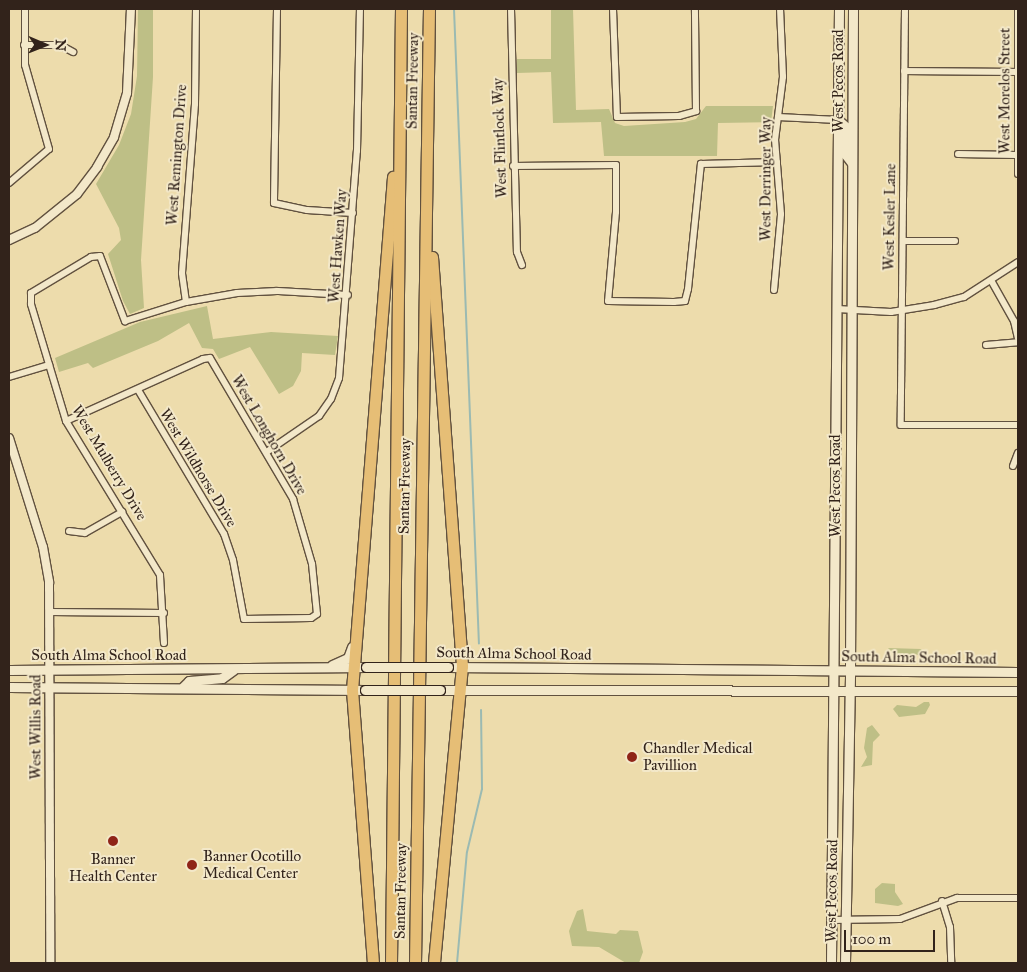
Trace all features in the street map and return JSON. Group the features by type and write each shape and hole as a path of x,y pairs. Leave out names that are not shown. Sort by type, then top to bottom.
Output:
{"highway":[{"name":"Santan Freeway","path":"391,963 401,9"},
{"name":"Santan Freeway","path":"415,963 429,9"},
{"path":"373,963 352,690 401,68"},
{"path":"427,157 444,462 462,666 434,963"}],"main road":[{"name":"West Pecos Road","path":"831,963 839,9"},
{"name":"West Pecos Road","path":"845,963 850,689 853,9"},
{"path":"838,120 846,127 846,154 852,163"},
{"path":"320,668 340,663 351,653 358,560 363,542"},
{"name":"South Alma School Road","path":"9,670 233,670 462,666 1018,672"},
{"path":"183,687 189,681 222,678 233,670"},
{"name":"South Alma School Road","path":"9,687 183,687 352,690 850,689 1018,691"}],"street":[{"path":"9,184 49,149 25,65 25,9"},
{"path":"9,240 35,228 70,200 97,168 114,137 128,85 131,9"},
{"name":"West Remington Drive","path":"186,302 182,265 195,104 196,9"},
{"path":"277,9 274,204 307,210 353,213"},
{"name":"West Hawken Way","path":"268,451 319,416 331,399 341,367 348,295 359,118 360,9"},
{"name":"West Flintlock Way","path":"511,9 513,166 517,252 522,265"},
{"path":"613,9 618,117 679,116 696,111 695,9"},
{"name":"West Derringer Way","path":"774,290 781,214 777,162 778,117 784,52 780,9"},
{"name":"West Kesler Lane","path":"905,9 901,425 1018,425"},
{"name":"West Morelos Street","path":"1018,9 1016,154 1018,174"},
{"path":"24,45 60,45 73,52"},
{"path":"904,71 1017,72"},
{"path":"778,117 838,120"},
{"path":"958,154 1016,154"},
{"path":"513,166 616,165 616,212 608,301 685,301 701,164 777,162"},
{"path":"903,241 955,241"},
{"name":"West Mulberry Drive","path":"164,643 164,613 160,575 66,421 30,304 31,293 91,257 100,256 125,321 186,302"},
{"path":"837,309 902,311 964,297 992,282 1018,262"},
{"path":"986,345 1018,340 1014,321 992,282"},
{"path":"186,302 257,292 348,295"},
{"name":"West Longhorn Drive","path":"138,390 202,359 210,358 268,451 293,500 306,540 317,614"},
{"path":"9,377 49,365"},
{"path":"66,421 138,390"},
{"name":"West Wildhorse Drive","path":"138,390 224,534 233,560 244,619 311,618 317,614"},
{"name":"West Willis Road","path":"9,438 43,547 49,582 50,963"},
{"path":"1014,466 1018,453"},
{"path":"69,531 85,533 122,512"},
{"path":"50,612 164,613"},
{"path":"831,920 900,919 942,901 967,897 1018,898"},
{"path":"942,901 950,927 951,963"}],"green space":[{"path":"138,9 153,9 153,77 141,260 144,308 130,314 123,301 108,254 121,240 119,228 96,184 119,145 131,114 137,76"},
{"path":"551,9 573,9 576,110 609,109 615,123 624,126 685,122 696,119 706,106 773,106 771,122 718,123 717,156 604,156 601,122 553,123 551,72 517,73 517,59 551,59"},
{"path":"207,306 213,339 271,332 338,336 335,355 302,353 301,371 293,386 279,394 250,347 219,359 213,349 202,348 189,323 158,341 93,368 88,363 59,372 55,358 140,322"},
{"path":"888,648 921,649 928,659 915,654 898,659"},
{"path":"924,702 929,702 930,705 925,714 899,717 893,709 897,705 916,707"},
{"path":"872,725 880,735 873,742 872,765 861,767 867,757 864,748 867,728"},
{"path":"882,883 895,884 895,892 903,904 898,906 875,903 875,889"},
{"path":"583,909 587,931 616,934 620,930 638,931 643,952 639,963 626,963 599,947 572,946 569,931 577,911"}],"waterway":[{"path":"454,9 479,644"},
{"path":"457,963 467,852 482,789 481,710"}],"place":[{"name":"Chandler Medical Pavillion","path":"632,757"},
{"name":"Banner Health Center","path":"113,841"},
{"name":"Banner Ocotillo Medical Center","path":"192,865"}]}
